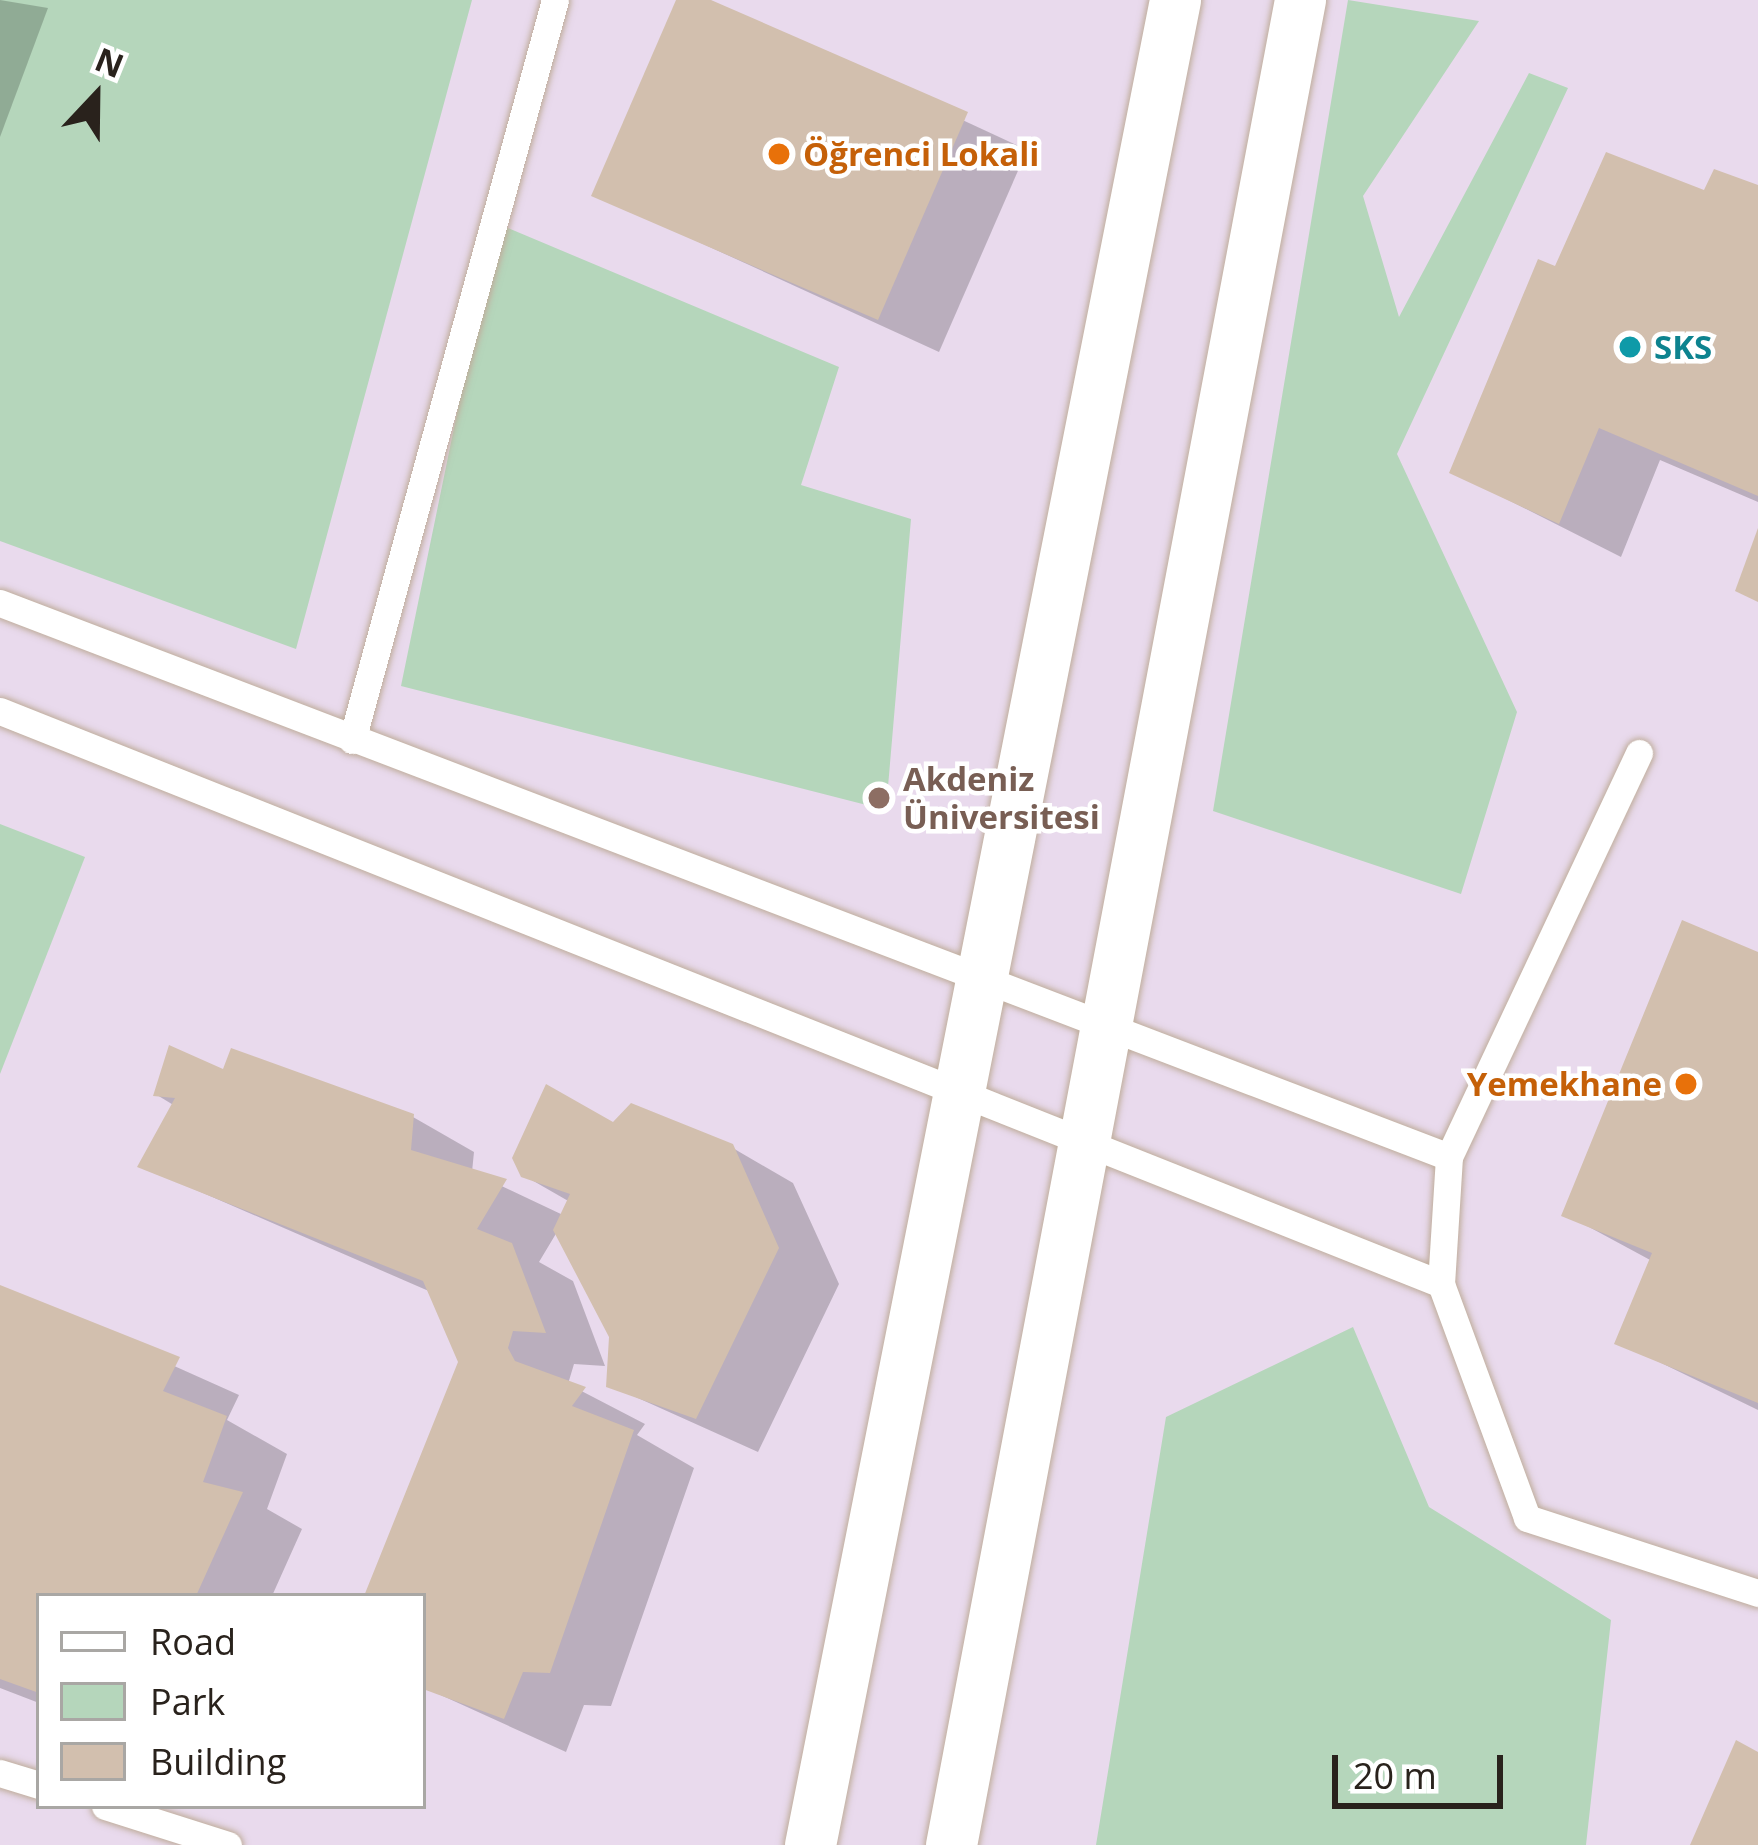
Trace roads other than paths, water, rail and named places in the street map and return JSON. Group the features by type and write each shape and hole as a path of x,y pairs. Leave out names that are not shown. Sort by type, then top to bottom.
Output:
{"street":[{"path":"810,1845 954,1091 1175,0"},
{"path":"951,1845 1112,1032 1300,0"}],"lane":[{"path":"352,740 555,0"},
{"path":"0,603 976,983 1449,1157"},
{"path":"0,712 1441,1284"},
{"path":"1639,753 1449,1157 1441,1284 1527,1517 1758,1593"},
{"path":"0,1773 36,1784"},
{"path":"114,1809 228,1845"}],"place":[{"name":"Öğrenci Lokali","path":"779,154"},
{"name":"SKS","path":"1630,347"},
{"name":"Akdeniz Üniversitesi","path":"879,798"},
{"name":"Yemekhane","path":"1686,1084"}]}
